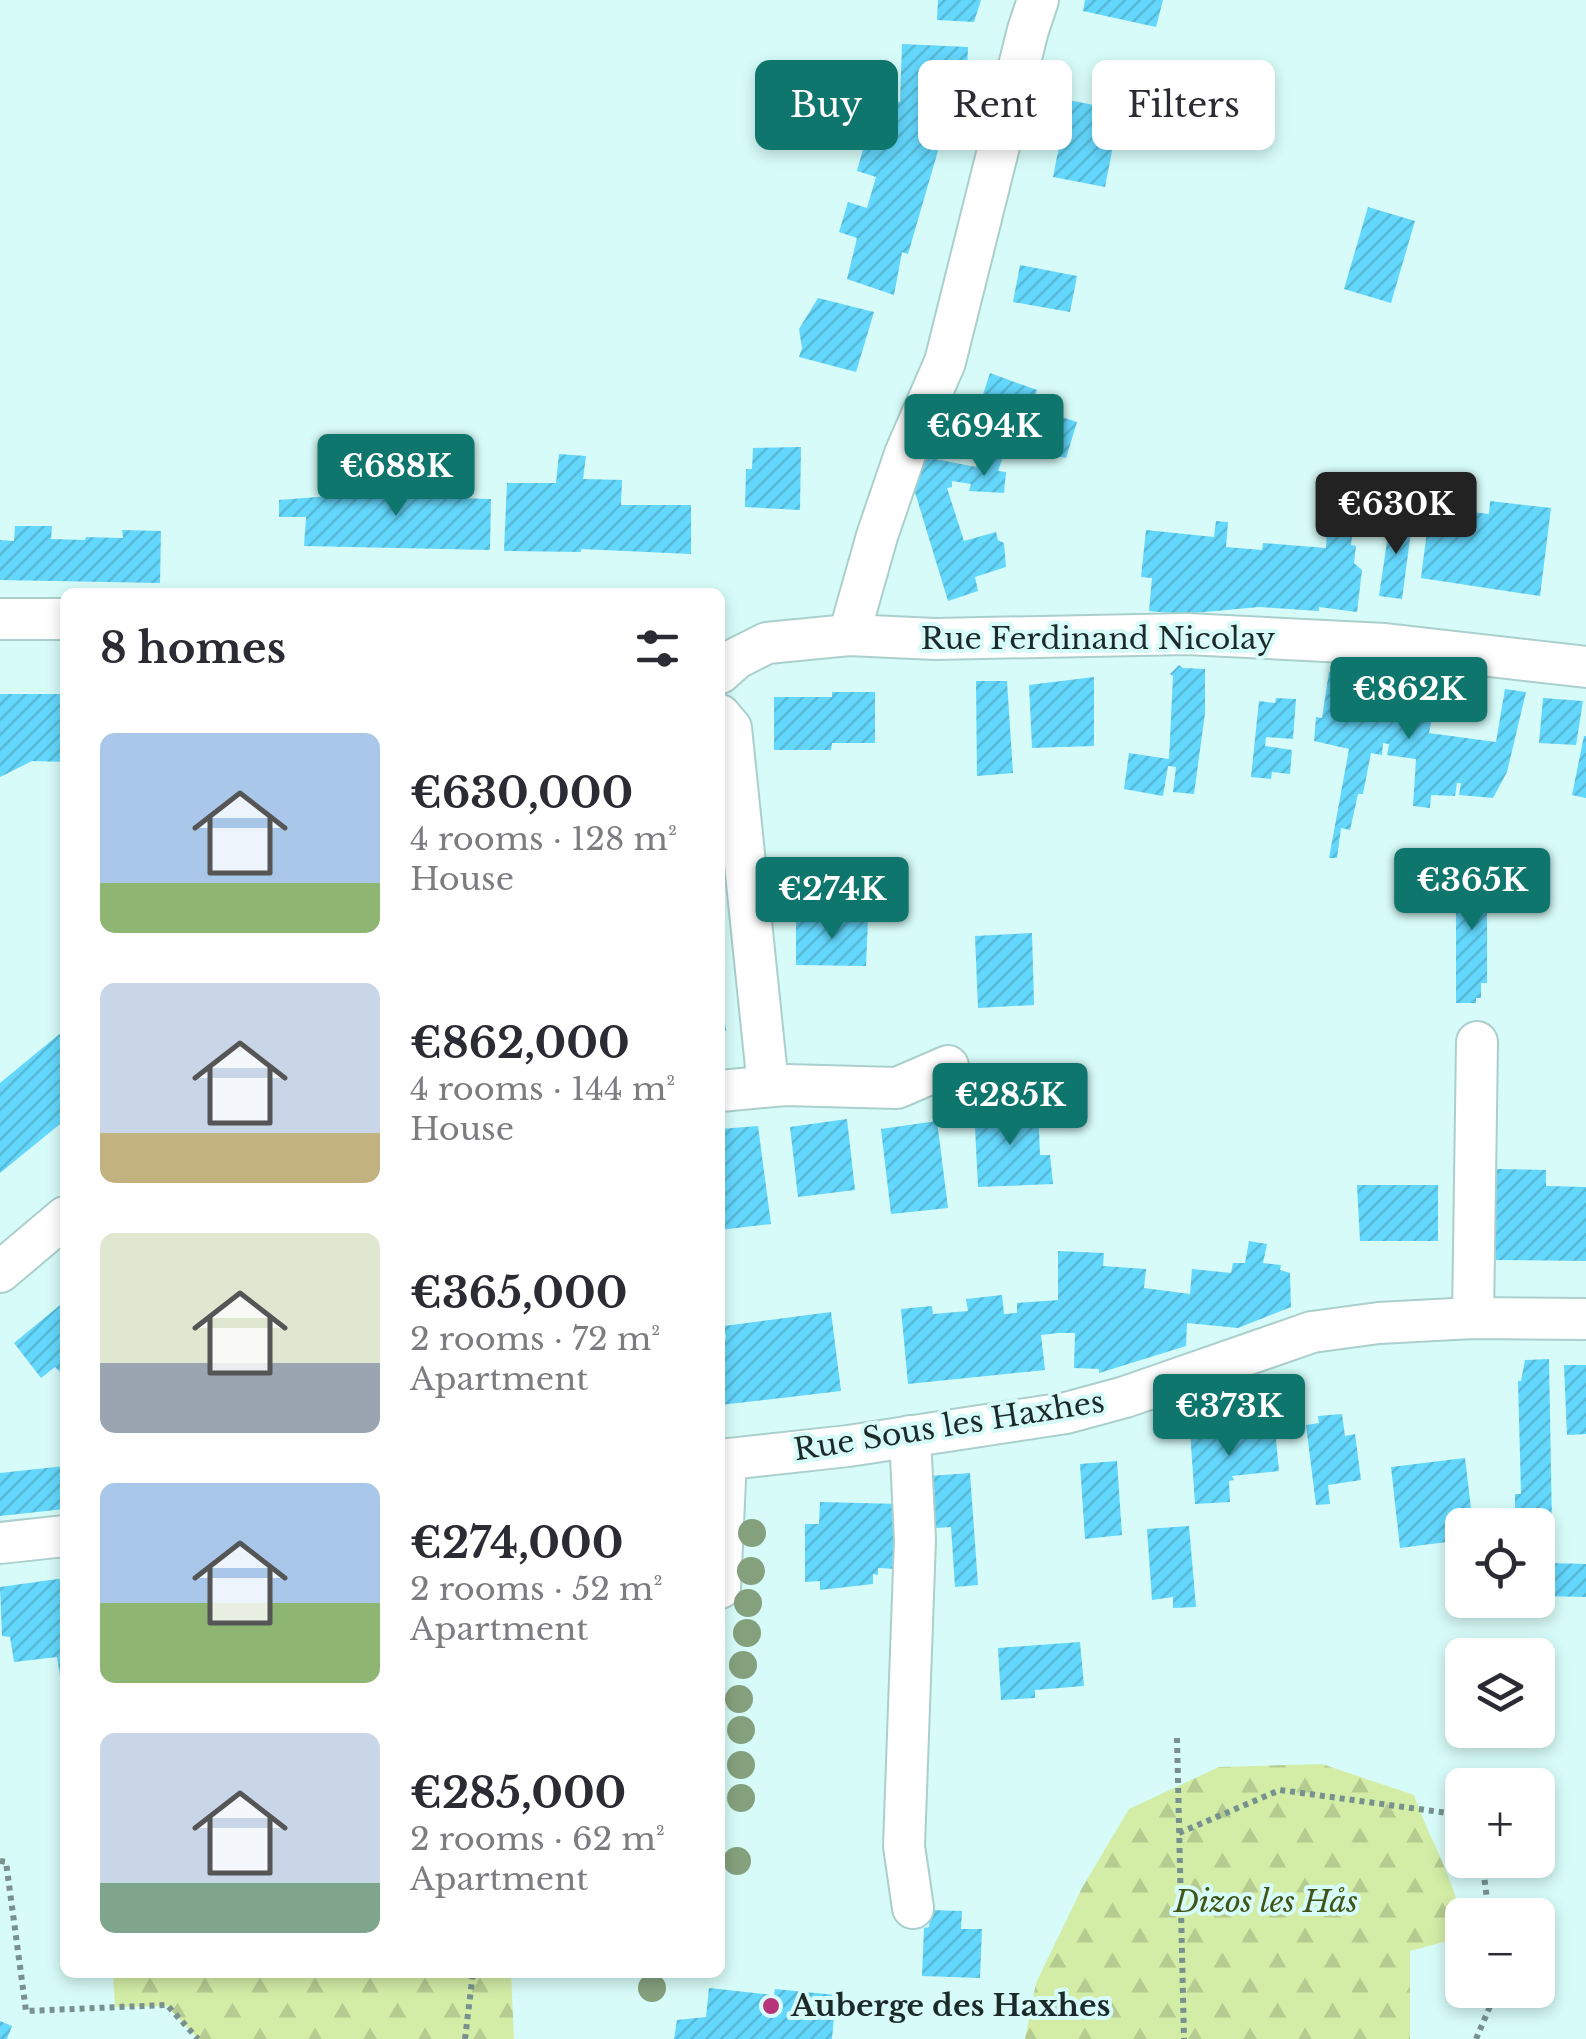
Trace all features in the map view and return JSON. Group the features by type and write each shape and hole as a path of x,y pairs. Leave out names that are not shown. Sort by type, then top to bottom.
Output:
{"street":[{"path":"849,635 905,454 945,362 1038,0"},
{"path":"0,619 60,619"},
{"name":"Rue Ferdinand Nicolay","path":"725,669 737,658 767,643 849,635 935,639 1186,634 1385,644 1586,667"},
{"path":"725,721 731,728 768,1086"},
{"path":"1472,1318 1477,1042"},
{"path":"725,1090 768,1086 897,1088 948,1066"},
{"path":"0,1272 60,1221"},
{"name":"Rue Sous les Haxhes","path":"725,1460 1066,1413 1125,1397 1312,1332 1379,1323 1472,1318 1586,1319"},
{"path":"910,1436 915,1540 904,1846 914,1908"},
{"path":"0,1543 60,1537"}],"path":[{"path":"1177,1738 1184,2039"},
{"path":"1179,1833 1280,1790 1445,1814"},
{"path":"0,1861 6,1862 26,2010 166,2006 198,2039"},
{"path":"464,2039 472,1978"},
{"path":"1476,2039 1489,2008"}],"green space":[{"name":"Dizos les Hås","path":"1322,1764 1414,1795 1456,1898 1445,1898 1445,1942 1410,1951 1410,2039 1025,2039 1036,1983 1082,1888 1129,1809 1219,1767"},
{"path":"113,1978 511,1978 514,2039 198,2039 167,2006 115,2007"}],"building":[{"path":"938,0 981,0 974,22 937,20"},
{"path":"1085,0 1163,0 1156,27 1083,11"},
{"path":"902,44 968,47 967,60 918,60 918,150 938,150 908,254 902,252 894,295 847,279 857,238 839,232 848,202 867,208 876,177 857,171 863,150 898,150"},
{"path":"1072,101 1092,105 1092,150 1112,150 1105,187 1053,177 1058,150 1072,150"},
{"path":"1368,207 1415,221 1391,303 1344,289"},
{"path":"1020,265 1077,276 1070,312 1013,302"},
{"path":"818,298 874,312 856,372 799,357 799,329"},
{"path":"990,373 1037,390 1031,407 1077,422 1066,458 1018,443 1013,457 1004,454 998,471 1006,472 1004,493 969,491 971,484 952,481 952,487 947,488 964,541 996,532 998,540 1004,543 1006,567 975,577 978,591 948,601 914,489 925,457 976,467 982,446 968,441"},
{"path":"801,447 800,510 745,507 746,469 752,469 753,448"},
{"path":"559,454 586,456 583,479 622,480 621,505 691,505 691,554 581,549 504,551 507,483 556,483"},
{"path":"435,469 454,470 455,498 491,499 490,550 304,546 306,517 279,517 279,500 357,491 434,493"},
{"path":"1490,501 1551,508 1540,596 1421,578 1430,507 1489,514"},
{"path":"1328,507 1355,511 1351,545 1356,546 1354,563 1362,570 1357,612 1319,607 1319,611 1259,607 1183,614 1149,611 1152,578 1141,577 1146,530 1214,537 1216,521 1228,522 1226,547 1262,550 1263,543 1326,548"},
{"path":"1391,514 1413,516 1402,599 1379,596"},
{"path":"15,526 52,526 51,539 123,538 122,530 161,531 160,583 0,580 0,540 14,541"},
{"path":"1179,665 1205,669 1205,713 1194,794 1173,792 1176,767 1168,766 1163,796 1124,789 1129,753 1169,759 1173,676 1170,674"},
{"path":"1329,672 1438,689 1429,733 1496,742 1505,689 1526,692 1507,772 1493,798 1459,795 1461,783 1457,783 1455,796 1431,795 1430,808 1413,806 1416,759 1387,755 1389,744 1383,743 1382,755 1371,753 1363,794 1358,794 1350,830 1341,828 1337,858 1329,858 1349,749 1314,741 1316,717 1322,718"},
{"path":"1094,677 1094,746 1032,748 1029,685"},
{"path":"976,681 1007,681 1013,773 977,776"},
{"path":"832,692 875,692 875,743 832,743 831,750 774,750 774,697 832,697"},
{"path":"0,694 60,694 60,762 32,761 0,777"},
{"path":"1276,698 1296,699 1293,739 1266,737 1265,746 1292,750 1290,774 1272,772 1271,779 1251,777 1259,701 1275,703"},
{"path":"1543,698 1583,701 1576,745 1539,743"},
{"path":"1586,736 1586,798 1572,795"},
{"path":"1468,863 1487,863 1487,983 1481,983 1481,998 1476,998 1476,1003 1456,1003 1456,878 1466,879"},
{"path":"796,918 868,919 866,966 796,965"},
{"path":"1032,933 1034,1005 978,1008 975,936"},
{"path":"60,1033 60,1124 0,1173 0,1083"},
{"path":"1038,1107 1040,1155 1050,1155 1053,1184 978,1187 974,1108"},
{"path":"847,1119 855,1190 798,1197 790,1127"},
{"path":"937,1121 948,1208 891,1214 881,1129"},
{"path":"758,1126 771,1224 725,1229 725,1129"},
{"path":"1496,1169 1546,1170 1546,1186 1586,1187 1586,1261 1496,1260"},
{"path":"1357,1185 1438,1185 1438,1241 1360,1241"},
{"path":"1249,1241 1267,1244 1263,1263 1281,1265 1280,1270 1290,1273 1291,1307 1238,1328 1187,1323 1186,1346 1099,1373 1099,1369 1074,1368 1075,1333 1059,1333 1041,1335 1045,1370 908,1384 901,1309 932,1306 933,1314 968,1311 966,1299 1002,1295 1004,1314 1017,1313 1017,1303 1058,1300 1058,1251 1104,1253 1103,1266 1146,1269 1144,1288 1190,1294 1192,1269 1231,1273 1233,1263 1245,1263"},
{"path":"60,1305 60,1372 55,1367 41,1378 14,1343"},
{"path":"831,1312 841,1391 725,1404 725,1326"},
{"path":"1549,1359 1552,1508 1515,1508 1515,1494 1521,1494 1518,1381 1525,1360"},
{"path":"1564,1365 1586,1365 1586,1434 1567,1435"},
{"path":"1342,1414 1345,1436 1355,1434 1361,1480 1328,1485 1330,1504 1316,1505 1306,1425 1319,1423 1318,1416"},
{"path":"1262,1423 1264,1439 1276,1439 1279,1471 1232,1476 1230,1502 1195,1504 1190,1430"},
{"path":"1465,1458 1471,1508 1445,1508 1445,1542 1400,1548 1391,1467"},
{"path":"1117,1461 1122,1535 1085,1539 1080,1464"},
{"path":"60,1467 60,1510 0,1516 0,1473"},
{"path":"970,1473 978,1585 955,1587 951,1527 920,1529 917,1477"},
{"path":"820,1502 900,1504 898,1569 878,1568 873,1584 820,1590 820,1581 805,1582 805,1524 819,1524"},
{"path":"1189,1526 1196,1607 1173,1608 1173,1597 1152,1600 1147,1529"},
{"path":"1555,1563 1586,1564 1586,1597 1555,1596"},
{"path":"60,1579 60,1676 57,1657 14,1662 10,1637 2,1636 0,1587"},
{"path":"1080,1642 1084,1686 1035,1690 1035,1698 1001,1700 998,1648"},
{"path":"930,1910 962,1911 961,1929 982,1929 980,1978 922,1976 924,1928 929,1927"},
{"name":"Auberge des Haxhes","path":"709,1988 774,1995 775,1989 836,1995 832,2039 674,2039 677,2020 706,2017"},
{"path":"0,2021 12,2026 7,2039 0,2039"}],"place":[{"name":"Auberge des Haxhes","path":"771,2006"}]}
